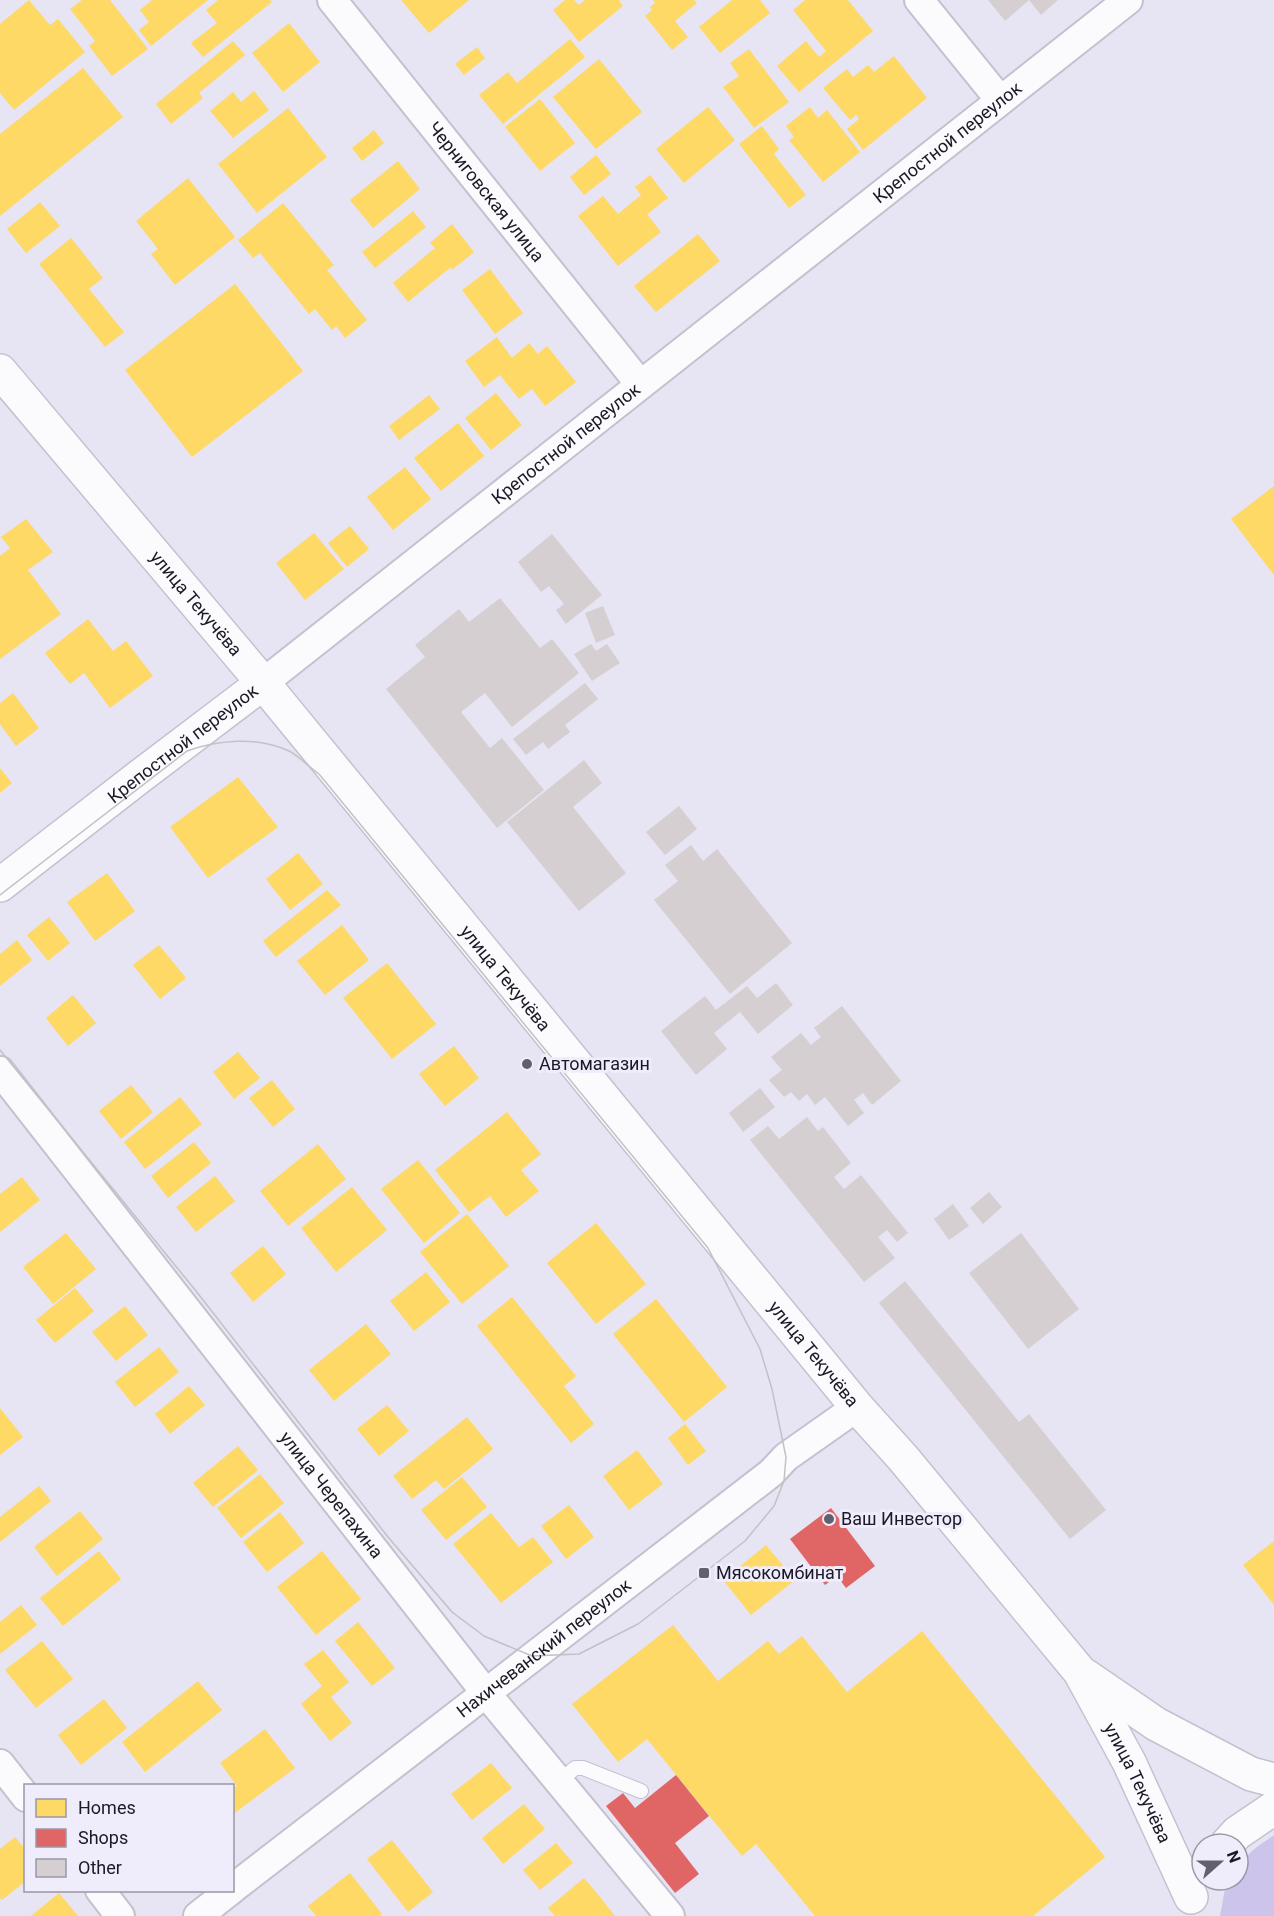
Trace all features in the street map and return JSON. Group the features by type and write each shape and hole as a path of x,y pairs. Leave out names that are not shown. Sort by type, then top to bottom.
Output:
{"main road":[{"name":"улица Текучёва","path":"0,371 263,683 857,1407 903,1458 1080,1672 1129,1762 1194,1897"},
{"name":"Крепостной переулок","path":"0,885 263,683"},
{"name":"улица Текучёва","path":"1080,1672 1156,1724 1251,1774 1274,1780"},
{"path":"1238,1832 1274,1808"}],"street":[{"name":"Черниговская улица","path":"332,0 640,384"},
{"path":"919,0 1000,100"},
{"name":"Крепостной переулок","path":"263,683 1128,0"},
{"name":"улица Черепахина","path":"0,1071 485,1692 670,1916"},
{"name":"Нахичеванский переулок","path":"234,1888 771,1473 786,1457 857,1407"},
{"path":"0,1764 24,1794"},
{"path":"102,1892 120,1916"},
{"name":"Нахичеванский переулок","path":"198,1916 229,1892"}],"lane":[{"path":"560,1782 575,1768 583,1768 641,1791"}],"shaded area":[{"path":"1274,1835 1274,1916 1220,1916 1224,1892 1250,1892 1250,1853"}],"building: Homes":[{"path":"29,0 50,25 58,19 85,52 14,110 0,93 0,24"},
{"path":"82,0 110,0 148,49 112,76 89,46 95,41 70,9"},
{"path":"152,0 208,0 151,46 139,30 149,22 140,10"},
{"path":"218,0 270,0 272,2 203,57 191,43 217,23 206,10"},
{"path":"401,0 469,0 429,33"},
{"path":"565,0 574,0 579,5 585,0 619,0 623,6 579,42 553,10"},
{"path":"653,0 694,0 697,3 675,21 688,37 672,50 645,16 652,10 650,7 655,3"},
{"path":"732,0 760,0 770,13 720,53 699,27"},
{"path":"805,0 848,0 873,31 799,92 777,66 806,41 819,57 826,51 793,10"},
{"path":"289,23 320,62 283,92 252,53"},
{"path":"570,39 585,57 503,124 479,95 508,72 517,83"},
{"path":"233,41 245,55 199,93 203,98 171,124 156,104"},
{"path":"477,47 485,58 464,75 455,64"},
{"path":"749,49 789,102 754,128 723,87 739,76 730,63"},
{"path":"894,56 927,98 863,150 847,129 859,119 856,115 850,120 823,88 847,69 853,77 868,65 874,72"},
{"path":"599,59 642,112 596,149 553,97"},
{"path":"83,68 123,117 0,216 0,134"},
{"path":"254,91 269,110 233,138 210,111 233,92 241,102"},
{"path":"540,99 575,143 540,171 505,127"},
{"path":"708,107 735,140 684,183 656,149"},
{"path":"810,107 818,118 827,110 860,152 823,182 789,140 794,137 786,126"},
{"path":"288,108 327,157 257,213 218,164"},
{"path":"762,126 779,149 774,154 806,195 789,208 739,144"},
{"path":"374,130 384,143 362,161 352,148"},
{"path":"596,155 611,174 584,195 570,177"},
{"path":"398,161 420,189 373,228 350,200"},
{"path":"650,175 668,198 647,214 661,232 618,266 578,216 603,196 618,214 641,195 635,187"},
{"path":"188,178 235,237 175,285 151,254 158,249 136,221"},
{"path":"40,202 60,226 26,253 7,229"},
{"path":"283,203 334,265 327,270 367,320 345,338 336,326 332,330 315,309 309,314 260,253 253,258 238,240"},
{"path":"413,211 426,227 375,268 362,252"},
{"path":"452,224 474,252 452,270 451,267 408,302 393,283 435,248 430,243"},
{"path":"698,234 720,261 656,312 634,286"},
{"path":"71,238 103,278 89,289 124,332 105,347 39,264"},
{"path":"490,269 523,313 495,334 462,290"},
{"path":"235,284 303,371 192,457 125,370"},
{"path":"497,337 512,358 529,343 538,354 547,346 576,382 545,406 532,389 519,399 500,375 484,387 465,361"},
{"path":"496,393 522,425 491,450 465,418"},
{"path":"429,395 440,409 399,440 389,426"},
{"path":"458,423 484,456 441,491 414,458"},
{"path":"405,467 431,499 393,530 367,497"},
{"path":"1274,486 1274,575 1231,519"},
{"path":"26,519 53,552 28,570 61,614 0,659 0,556 10,548 1,537"},
{"path":"350,526 369,549 347,567 328,543"},
{"path":"314,533 344,569 305,600 276,563"},
{"path":"88,619 113,651 126,641 153,676 110,708 84,673 70,684 45,653"},
{"path":"13,693 39,728 16,746 0,724 0,703"},
{"path":"0,768 12,783 0,793"},
{"path":"238,777 278,827 208,878 170,827"},
{"path":"298,853 323,884 290,910 266,879"},
{"path":"107,873 135,911 95,941 67,902"},
{"path":"327,890 341,905 276,957 263,941"},
{"path":"49,917 70,943 48,961 27,935"},
{"path":"342,925 369,960 325,995 297,961"},
{"path":"17,940 32,960 0,986 0,954"},
{"path":"159,945 186,978 160,999 133,965"},
{"path":"387,963 436,1024 392,1059 343,998"},
{"path":"73,995 96,1023 68,1046 46,1018"},
{"path":"454,1046 479,1078 445,1106 419,1074"},
{"path":"238,1052 260,1078 234,1099 213,1072"},
{"path":"272,1080 295,1109 273,1127 249,1098"},
{"path":"131,1085 153,1112 121,1139 99,1111"},
{"path":"180,1097 202,1124 145,1169 124,1142"},
{"path":"507,1112 541,1154 521,1170 539,1191 506,1217 490,1196 469,1212 435,1170"},
{"path":"194,1142 211,1163 168,1198 151,1176"},
{"path":"318,1144 346,1179 288,1226 260,1191"},
{"path":"418,1160 460,1213 424,1243 381,1189"},
{"path":"215,1176 235,1201 196,1232 176,1207"},
{"path":"22,1177 40,1200 0,1232 0,1194"},
{"path":"352,1187 387,1230 336,1272 301,1228"},
{"path":"467,1214 509,1266 462,1304 420,1252"},
{"path":"596,1223 646,1284 596,1324 547,1263"},
{"path":"66,1233 96,1269 53,1304 23,1267"},
{"path":"263,1246 286,1274 253,1302 230,1273"},
{"path":"426,1272 450,1302 414,1331 390,1301"},
{"path":"75,1288 94,1311 55,1343 36,1320"},
{"path":"512,1297 576,1376 564,1386 594,1424 571,1443 477,1326"},
{"path":"656,1299 727,1387 684,1422 613,1334"},
{"path":"125,1306 148,1335 116,1361 92,1332"},
{"path":"366,1324 391,1354 334,1401 309,1370"},
{"path":"159,1347 179,1372 135,1407 115,1382"},
{"path":"189,1386 205,1405 170,1434 155,1414"},
{"path":"387,1405 409,1431 379,1456 357,1429"},
{"path":"0,1408 23,1437 0,1455"},
{"path":"467,1417 493,1449 444,1489 436,1480 412,1499 393,1476"},
{"path":"685,1424 706,1451 688,1465 668,1438"},
{"path":"238,1446 258,1470 213,1507 193,1483"},
{"path":"637,1450 663,1484 629,1510 603,1476"},
{"path":"260,1474 284,1503 241,1538 217,1508"},
{"path":"462,1477 487,1507 446,1540 421,1510"},
{"path":"39,1486 51,1501 0,1542 0,1517"},
{"path":"569,1505 594,1537 566,1559 541,1526"},
{"path":"80,1511 103,1539 57,1576 34,1547"},
{"path":"280,1512 304,1543 267,1572 243,1542"},
{"path":"491,1513 519,1547 533,1537 553,1562 501,1603 453,1544"},
{"path":"1274,1541 1274,1605 1243,1565"},
{"path":"766,1545 795,1580 751,1615 723,1580"},
{"path":"99,1551 121,1579 63,1626 40,1598"},
{"path":"322,1551 361,1599 316,1635 277,1587"},
{"path":"21,1605 37,1625 0,1654 0,1622"},
{"path":"358,1622 395,1668 372,1686 335,1641"},
{"path":"673,1625 718,1681 768,1641 779,1654 802,1636 847,1692 922,1631 1105,1857 1033,1916 815,1916 756,1844 742,1856 647,1739 618,1762 572,1704"},
{"path":"42,1641 73,1679 36,1708 5,1670"},
{"path":"323,1650 349,1682 331,1697 352,1723 330,1741 301,1704 322,1686 304,1664"},
{"path":"198,1681 222,1710 145,1772 122,1742"},
{"path":"104,1699 127,1728 81,1765 58,1735"},
{"path":"265,1729 295,1768 234,1814 234,1788 237,1786 220,1763"},
{"path":"491,1763 512,1788 472,1820 451,1794"},
{"path":"524,1804 545,1829 503,1864 482,1838"},
{"path":"15,1837 24,1848 24,1883 2,1900 0,1898 0,1849"},
{"path":"392,1840 433,1892 408,1912 367,1859"},
{"path":"556,1843 573,1863 540,1890 523,1870"},
{"path":"350,1873 382,1914 379,1916 316,1916 308,1906"},
{"path":"584,1878 615,1916 555,1916 548,1908"},
{"path":"59,1893 78,1916 31,1916"}],"building: Shops":[{"path":"831,1508 875,1566 846,1588 837,1576 825,1585 790,1539"},
{"path":"676,1775 709,1816 675,1843 699,1874 675,1893 606,1806 623,1793 635,1808"}],"building: Other":[{"path":"988,0 1029,0 1005,21"},
{"path":"1029,0 1058,0 1041,15"},
{"path":"552,534 602,595 566,624 556,610 564,604 549,586 541,592 518,562"},
{"path":"500,598 540,648 552,639 579,673 512,727 485,693 461,712 490,748 502,738 544,790 497,828 386,689 425,657 415,645 459,609 469,622"},
{"path":"603,606 615,635 596,643 585,613"},
{"path":"591,644 596,651 607,644 620,663 592,681 574,654"},
{"path":"585,683 598,699 565,725 570,732 548,749 543,742 526,755 513,739"},
{"path":"584,760 602,783 573,807 626,873 579,911 507,822"},
{"path":"679,806 697,829 665,855 646,832"},
{"path":"691,845 703,861 717,849 792,943 730,994 654,900 678,881 665,865"},
{"path":"776,983 793,1005 758,1034 740,1012 714,1033 727,1049 696,1075 661,1031 705,996 716,1010 747,986 757,998"},
{"path":"842,1006 901,1081 872,1105 863,1093 854,1100 864,1113 848,1126 825,1097 815,1105 807,1094 799,1101 791,1092 784,1097 769,1080 782,1070 771,1057 801,1033 811,1045 821,1037 814,1028"},
{"path":"760,1088 775,1107 743,1132 729,1113"},
{"path":"807,1117 818,1131 823,1127 851,1163 834,1177 844,1189 861,1175 908,1233 897,1242 887,1230 878,1237 895,1258 864,1282 750,1140 768,1126 779,1139"},
{"path":"989,1192 1002,1207 983,1224 970,1208"},
{"path":"953,1204 969,1226 949,1240 934,1219"},
{"path":"1021,1233 1079,1309 1028,1349 969,1273"},
{"path":"905,1281 1019,1422 1029,1414 1106,1510 1070,1539 879,1303"}],"tram line":[{"path":"0,895 187,751 212,744 238,741 277,746 300,759 319,774 708,1248 760,1349 772,1389 786,1457 784,1481 774,1506 745,1541 638,1624 579,1654 532,1656 484,1636 452,1612 388,1537 196,1291 0,1050"}],"place":[{"name":"Автомагазин","path":"527,1064"},
{"name":"Ваш Инвестор","path":"829,1519"},
{"name":"Мясокомбинат","path":"704,1573"}]}
